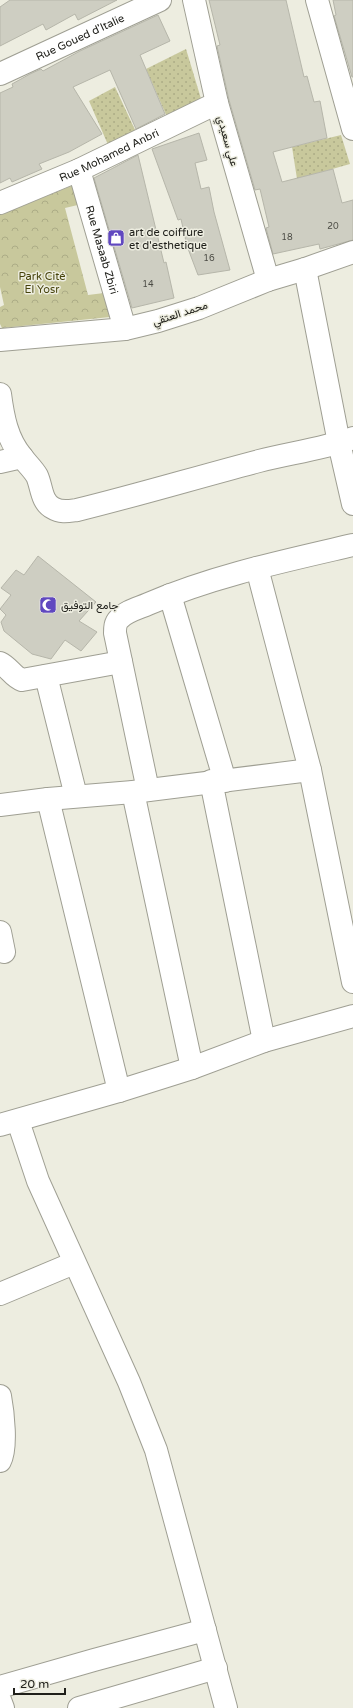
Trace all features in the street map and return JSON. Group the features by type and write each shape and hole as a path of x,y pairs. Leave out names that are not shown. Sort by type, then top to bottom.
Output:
{"street":[{"name":"علي سعيدي","path":"194,0 217,103 268,280"},
{"path":"317,0 353,129"},
{"name":"Rue Goued d'Italie","path":"0,74 150,2"},
{"name":"Rue Mohamed Anbri","path":"0,203 79,170 217,103"},
{"name":"Rue Masaab Zbiri","path":"79,170 125,329"},
{"name":"محمد العتقي","path":"0,340 125,329 158,321 199,308 268,280 305,270 353,252"},
{"path":"305,270 346,441 353,504"},
{"path":"0,394 6,429 22,457 32,468 38,479 45,501 53,508 63,512 77,510 173,486 260,461 346,441"},
{"path":"0,462 22,457"},
{"path":"192,1068 141,791 121,662 115,634 115,626 118,620 130,612 170,595 257,568 353,545"},
{"path":"257,568 310,770 353,982"},
{"path":"170,595 218,781 264,1040"},
{"path":"0,663 10,670 18,679 27,680 121,662"},
{"path":"46,676 76,796"},
{"path":"0,805 76,796 141,791 310,770"},
{"path":"48,799 120,1091"},
{"path":"226,1708 156,1450 129,1382 38,1181 9,1123 120,1091 192,1068 264,1040 353,1016"},
{"path":"0,1294 74,1263"},
{"path":"0,1396 3,1414 3,1441 2,1458 0,1461"},
{"path":"0,1686 205,1630"},
{"path":"79,1708 216,1668"},
{"path":"0,1700 3,1708"}],"green space":[{"path":"186,49 202,102 167,117 146,69"},
{"path":"115,87 136,132 109,147 89,101"},
{"path":"341,135 350,164 297,179 292,147"},
{"name":"Park Cité El Yosr","path":"76,184 82,204 65,208 88,295 104,293 110,317 2,328 0,324 0,307 4,305 0,287 0,215"}],"building":[{"path":"10,0 117,0 78,20 75,14 46,30 43,24 0,46 0,7"},
{"path":"209,0 286,0 304,77 307,76 314,102 320,101 327,138 273,152 282,182 333,169 342,203 353,200 353,240 320,249 319,244 273,254 266,228 269,227 260,189 255,190 229,100 217,46 220,45"},
{"path":"333,0 353,0 353,77 334,16 336,15"},
{"path":"158,15 170,41 140,55 165,114 136,129 110,70 73,87 102,134 69,152 39,164 42,169 12,182 10,178 0,183 0,93 13,87 12,84 30,74 41,69 43,71 80,51"},
{"path":"199,133 207,160 195,163 201,189 209,187 214,212 230,270 198,275 187,246 181,219 178,220 152,149"},
{"path":"138,155 174,298 132,308 94,178"},
{"name":"جامع التوفيق","path":"38,556 96,602 79,621 97,632 81,651 65,640 51,659 32,654 4,631 1,622 6,615 0,609 11,595 1,588 16,570 24,575"}],"place":[{"name":"art de coiffure et d'esthetique","path":"116,238"},
{"name":"جامع التوفيق","path":"48,605"}]}
